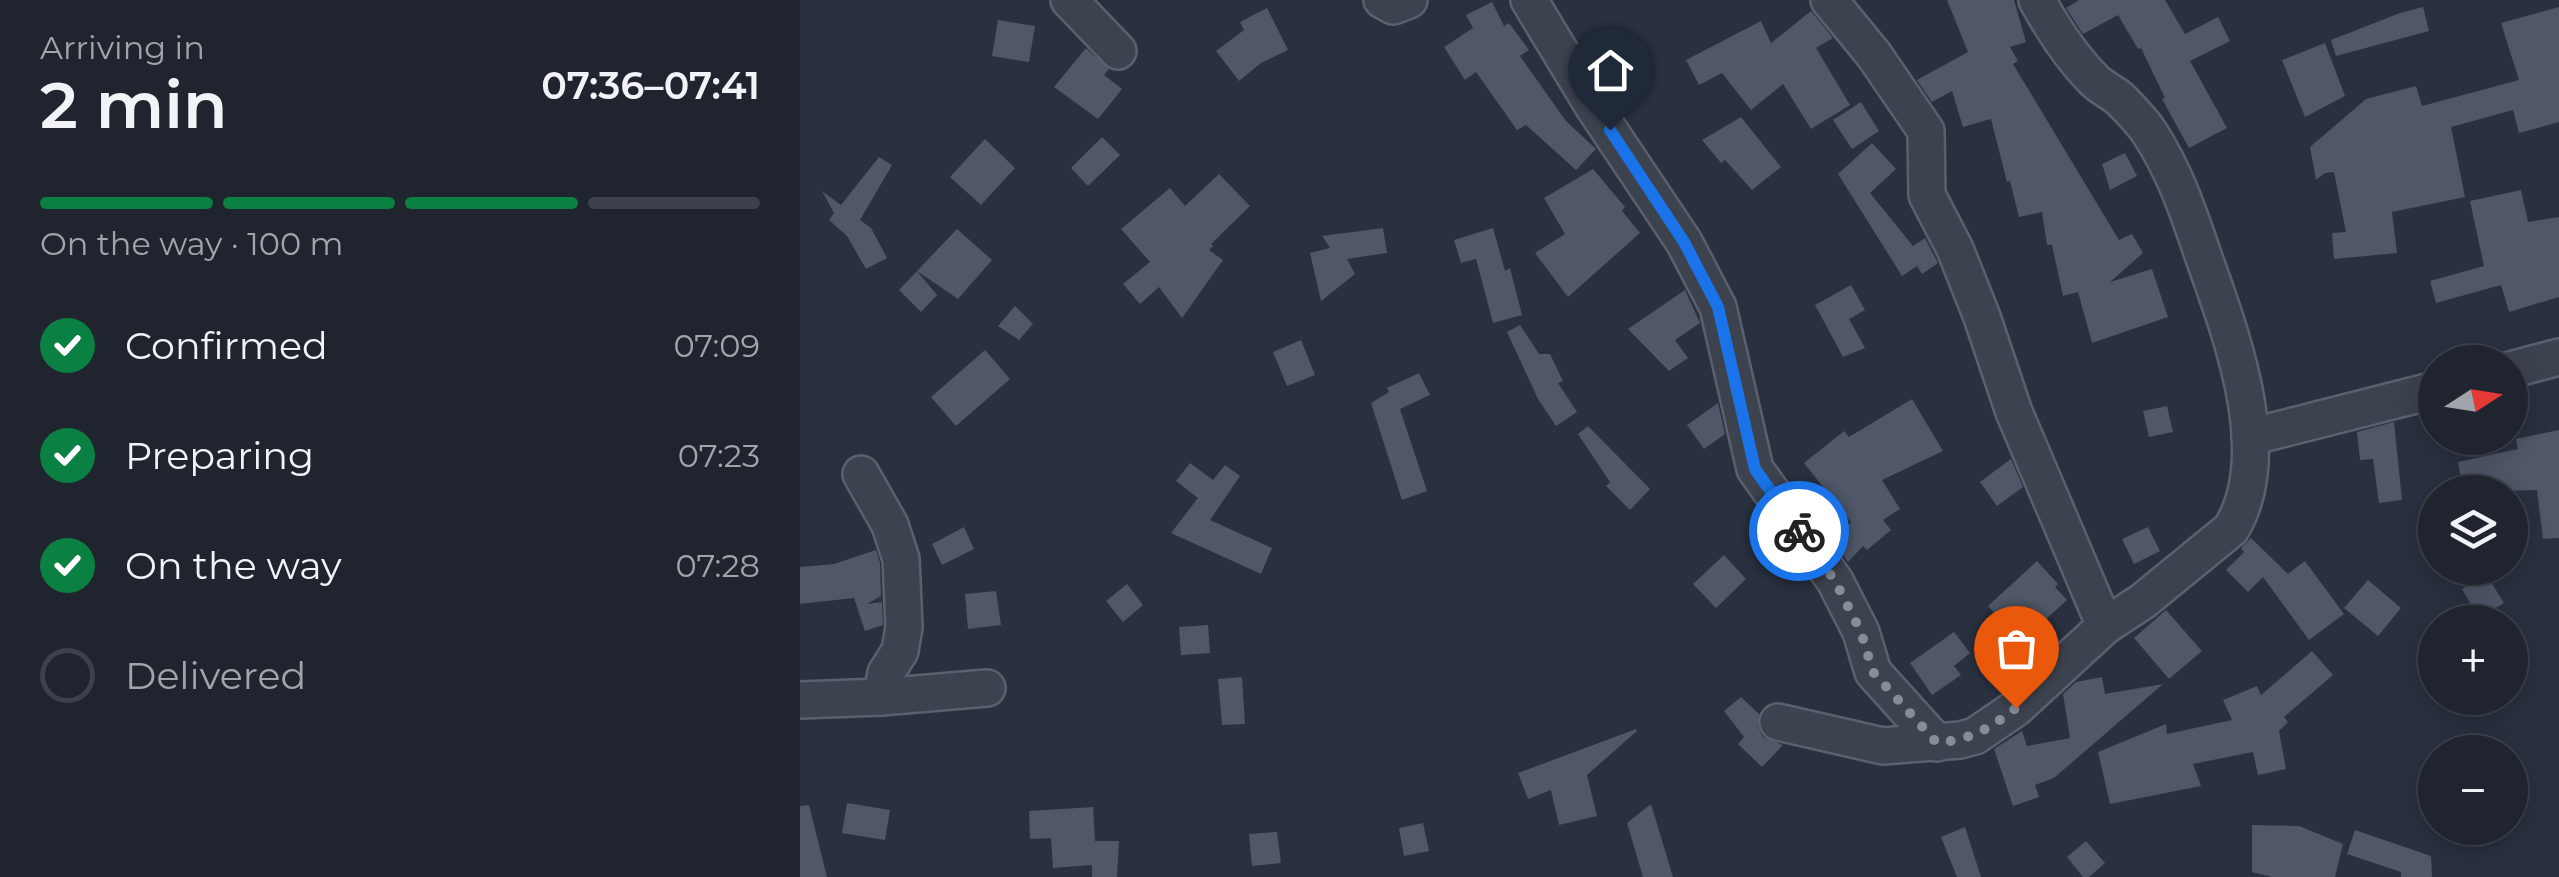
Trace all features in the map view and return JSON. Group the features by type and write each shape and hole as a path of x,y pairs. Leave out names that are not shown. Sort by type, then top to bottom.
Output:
{"street":[{"path":"1069,0 1118,51"},
{"path":"1382,0 1393,6 1409,0"},
{"path":"1528,0 1684,242 1718,307 1755,469 1835,581 1861,632 1873,672 1937,743"},
{"path":"1829,0 1874,55 1926,131 1926,195 1955,249 2014,412 2105,626"},
{"path":"1778,722 1883,746 1960,740 1992,727 2105,626 2230,530 2240,514 2248,484 2250,437 2242,374 2177,180 2148,129 2096,82 2058,36 2036,0"},
{"path":"2528,365 2559,357"},
{"path":"2250,437 2418,394"},
{"path":"861,474 890,525 901,559 904,627 900,651 886,673 881,697"},
{"path":"800,700 987,688"}],"building":[{"path":"1947,0 2014,0 2026,42 2010,47 2018,61 2013,64 2119,240 2132,234 2143,253 2110,282 2152,269 2168,317 2092,343 2078,292 2063,296 2052,245 2047,245 2042,212 2019,217 1991,119 1963,127 1952,91 1932,102 1917,80 1968,52"},
{"path":"2079,0 2165,0 2185,34 2218,17 2230,41 2190,61 2227,128 2189,148 2162,99 2165,98 2141,48 2138,49 2118,15 2083,34 2066,8"},
{"path":"1492,2 1504,26 1509,23 1529,50 1520,56 1566,121 1596,149 1576,170 1526,125 1517,130 1476,72 1465,80 1444,47 1473,28 1466,15"},
{"path":"2423,7 2429,31 2336,56 2331,40"},
{"path":"2559,7 2559,122 2519,133 2513,110 2451,127 2465,197 2392,212 2397,253 2334,259 2332,233 2346,232 2334,172 2316,180 2310,147 2366,99 2416,86 2422,106 2519,80 2501,23"},
{"path":"1267,8 1288,50 1261,63 1239,81 1216,51 1244,30 1240,22"},
{"path":"1811,11 1833,38 1816,48 1850,105 1811,129 1783,84 1751,110 1722,73 1699,85 1686,60 1761,21 1771,43"},
{"path":"998,20 1035,26 1029,62 992,56"},
{"path":"2325,43 2345,96 2305,117 2282,60"},
{"path":"1086,48 1109,69 1104,75 1122,89 1098,119 1054,87"},
{"path":"1861,102 1879,131 1852,149 1833,120"},
{"path":"1741,117 1781,167 1752,190 1702,140"},
{"path":"1102,137 1120,155 1088,186 1071,168"},
{"path":"985,139 1015,168 981,205 950,177"},
{"path":"1872,143 1896,169 1870,193 1913,246 1925,238 1938,263 1922,274 1917,266 1902,276 1838,174"},
{"path":"2125,153 2137,176 2110,190 2102,164"},
{"path":"879,157 892,165 860,220 871,228 887,258 866,269 847,236 829,220 834,213 822,191 841,205"},
{"path":"1593,169 1625,207 1622,211 1640,233 1568,297 1535,253 1565,234 1544,198"},
{"path":"1219,174 1250,206 1211,244 1209,250 1223,260 1182,318 1159,287 1140,304 1123,284 1150,262 1121,229 1170,188 1185,206"},
{"path":"2521,190 2528,222 2559,217 2559,297 2509,312 2501,285 2436,303 2430,281 2484,266 2470,201"},
{"path":"1383,228 1387,253 1347,259 1355,274 1321,301 1310,253 1330,248 1322,236"},
{"path":"1493,228 1505,271 1510,268 1522,315 1493,323 1476,259 1461,263 1454,240"},
{"path":"957,229 992,260 958,299 917,271"},
{"path":"917,271 937,295 921,312 899,290"},
{"path":"1851,285 1865,310 1849,319 1865,348 1843,357 1815,305"},
{"path":"1685,290 1700,323 1675,340 1688,358 1669,371 1628,329"},
{"path":"1015,306 1033,324 1019,340 998,326"},
{"path":"1520,325 1539,354 1550,354 1563,381 1558,383 1577,412 1556,426 1538,399 1507,332"},
{"path":"1301,340 1315,375 1287,386 1273,352"},
{"path":"985,350 1010,379 956,426 931,397"},
{"path":"1419,373 1430,395 1400,409 1427,491 1402,500 1371,403 1389,392 1387,388"},
{"path":"1912,399 1943,451 1882,480 1900,509 1883,520 1891,530 1867,550 1863,546 1848,562 1833,542 1851,522 1804,463 1844,431 1849,437"},
{"path":"1718,403 1725,434 1704,449 1687,425"},
{"path":"2167,406 2173,432 2149,437 2143,411"},
{"path":"2394,422 2402,500 2379,503 2373,459 2360,460 2357,432"},
{"path":"1588,426 1650,489 1630,510 1606,486 1610,482 1578,434"},
{"path":"2559,430 2559,538 2543,539 2537,490 2528,490 2528,475 2460,475 2458,462 2490,455 2528,455 2528,436"},
{"path":"2011,459 2023,487 1997,506 1980,482"},
{"path":"1190,463 1213,480 1225,465 1240,476 1210,520 1272,548 1261,574 1171,533 1198,498 1176,481"},
{"path":"964,527 974,549 942,565 932,544"},
{"path":"2148,527 2160,551 2134,564 2122,539"},
{"path":"2251,538 2288,574 2305,561 2344,614 2309,640 2263,577 2248,592 2226,570 2244,552 2241,548"},
{"path":"876,550 881,596 867,604 882,602 883,625 865,631 854,598 800,604 800,567 834,564"},
{"path":"1724,555 1746,579 1716,608 1693,584"},
{"path":"2037,561 2067,600 2034,630 2023,618 2010,630 1988,606"},
{"path":"2368,580 2401,608 2378,636 2344,608"},
{"path":"1127,584 1143,605 1123,622 1106,601"},
{"path":"2468,585 2493,585 2504,603 2471,605 2462,589"},
{"path":"996,591 1001,625 968,629 965,594"},
{"path":"2166,610 2202,651 2169,679 2134,638"},
{"path":"1208,625 1210,653 1181,655 1179,627"},
{"path":"1954,632 1970,653 1954,666 1961,675 1932,695 1910,663"},
{"path":"2312,651 2333,675 2284,717 2288,722 2279,731 2286,769 2258,775 2253,752 2193,764 2201,786 2110,804 2098,752 2166,724 2167,734 2232,720 2223,700 2257,686 2261,695"},
{"path":"1242,677 1245,724 1222,725 1218,679"},
{"path":"2102,677 2105,694 2163,684 2054,778 2035,785 2039,797 2013,806 1994,749 2022,731 2027,746 2070,738 2063,694 2076,682"},
{"path":"1741,697 1759,714 1758,727 1763,737 1783,745 1762,767 1738,744 1744,737 1724,711"},
{"path":"1636,729 1587,775 1597,816 1559,825 1551,790 1528,799 1518,773"},
{"path":"847,803 890,810 885,840 842,833"},
{"path":"1651,804 1673,877 1643,877 1627,823"},
{"path":"809,805 827,877 800,877 800,806"},
{"path":"1093,807 1095,841 1119,841 1117,877 1092,877 1092,865 1053,868 1051,838 1030,839 1029,811"},
{"path":"1423,823 1429,851 1404,856 1399,828"},
{"path":"2252,825 2299,826 2343,844 2335,877 2272,877 2252,872"},
{"path":"1965,827 1981,877 1957,877 1941,837"},
{"path":"2355,830 2431,856 2432,877 2401,877 2401,872 2347,854"},
{"path":"1277,832 1281,863 1252,866 1249,834"},
{"path":"2086,841 2105,863 2089,877 2083,877 2067,857"}],"way so far":[{"path":"1799,531 1835,581 1861,632 1873,672 1937,743 1975,736 2016,708"}],"route":[{"path":"1610,130 1684,242 1718,307 1755,469 1799,531"}]}
